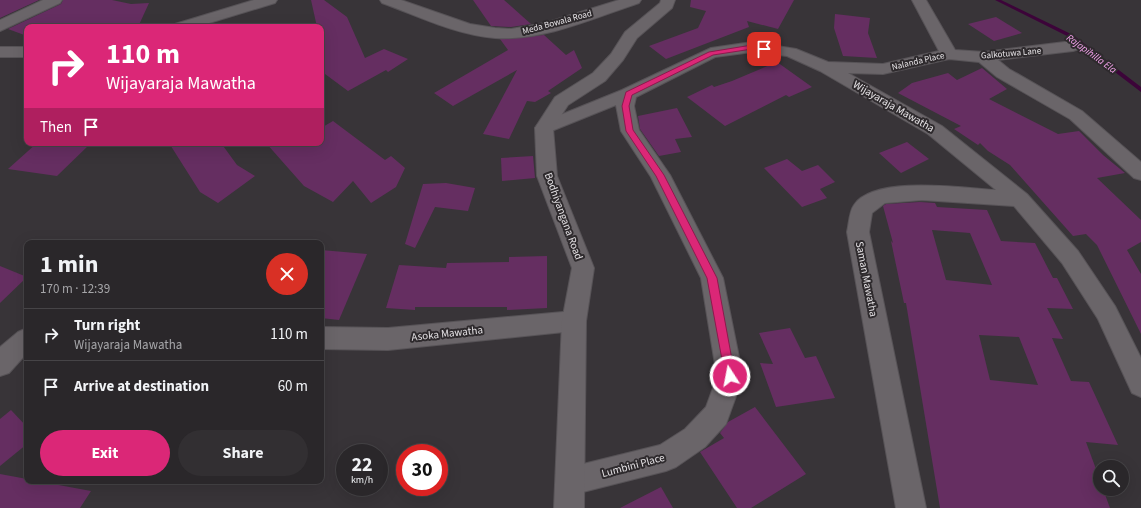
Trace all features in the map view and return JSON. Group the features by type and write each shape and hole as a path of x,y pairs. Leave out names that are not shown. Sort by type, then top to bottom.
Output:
{"street":[{"path":"0,26 55,0"},
{"path":"190,24 270,0"},
{"name":"Meda Bowala Road","path":"387,0 463,27 494,33 514,33 555,24 634,0"},
{"path":"544,128 561,101 599,77 617,56 631,35 667,5 668,0"},
{"name":"Nalanda Place","path":"826,67 883,69 949,54 918,0"},
{"name":"Galkotuwa Lane","path":"949,54 984,57 1073,46"},
{"name":"Wijayaraja Mawatha","path":"544,128 628,94 711,53 752,47 790,52 826,67 935,130 1020,199 1070,257 1107,313 1141,385"},
{"path":"0,52 24,52"},
{"path":"984,57 1003,73 1076,115 1141,173"},
{"name":"Lumbini Place","path":"571,481 666,457 695,438 717,415 730,376 712,278 660,175 630,131 625,106 628,94"},
{"name":"Bodhiyangana Road","path":"544,128 546,176 583,268 574,321 571,481 569,508"},
{"name":"Saman Mawatha","path":"911,508 858,232 862,208 880,196 922,193 1020,199"},
{"name":"Asoka Mawatha","path":"324,338 388,339 574,321"},
{"path":"0,365 16,347 24,341"}],"building":[{"path":"0,0 39,0 0,18"},
{"path":"63,0 112,0 131,4 149,3 139,24 24,24 24,35 8,29 61,4"},
{"path":"311,0 324,0 347,17 365,58 384,49 408,59 388,72 386,70 348,91 324,73 324,24 316,24"},
{"path":"473,0 504,0 531,24 511,27 491,26"},
{"path":"691,0 794,0 778,29 747,21 749,27 666,59 649,46 698,28 706,11 690,7"},
{"path":"835,14 870,18 868,33 877,58 843,56 834,28"},
{"path":"996,17 1022,33 994,41 968,24"},
{"path":"544,35 566,55 574,50 582,68 548,91 551,93 535,102 527,101 509,139 483,134 517,70 453,106 434,93 508,50 500,39"},
{"path":"777,62 812,87 789,97 786,95 725,126 687,97 712,85 714,87 732,81"},
{"path":"982,68 1007,89 989,99 1058,134 1079,131 1103,155 1125,173 1097,178 1141,220 1141,242 1127,250 1141,274 1141,334 1097,245 1086,234 1073,236 1010,165 988,151 980,143 978,145 954,129 961,126 898,93 912,83 948,73 957,80"},
{"path":"677,108 692,137 675,139 681,152 659,156 640,129 638,116"},
{"path":"333,121 385,160 391,156 405,168 396,187 371,203 353,181 333,202 304,186 269,146 324,146 324,126"},
{"path":"907,142 929,159 901,173 879,153"},
{"path":"34,146 88,146 57,176 8,169"},
{"path":"171,146 223,146 237,165 255,176 218,203 200,192"},
{"path":"533,156 535,178 502,181 501,158"},
{"path":"787,159 802,171 818,165 835,182 820,189 827,198 802,207 764,168"},
{"path":"446,183 475,188 468,211 435,207 415,248 405,244 423,184"},
{"path":"920,202 935,203 937,207 987,210 1001,241 1035,243 1053,278 1057,278 1073,309 1047,308 1063,339 1052,338 1071,381 1089,382 1118,445 1086,442 1093,461 1093,496 1106,496 1110,508 940,508 906,303 904,303 891,241 893,243 883,206 886,204","holes":["932,230 970,233 992,285 946,280","979,335 1019,337 1038,385 990,380"]},
{"path":"324,250 367,254 339,320 324,318"},
{"path":"547,256 547,308 507,310 507,307 415,307 415,310 386,308 399,265 446,268 447,263 509,262 509,257"},
{"path":"0,266 24,276 24,280 0,303"},
{"path":"790,328 805,358 816,356 835,398 776,407 760,363 773,364 759,333"},
{"path":"755,407 806,474 751,508 737,508 700,452 724,438 720,433 728,422"},
{"path":"11,410 24,424 24,446 0,466 0,419"},
{"path":"0,474 24,478 24,484 53,484 91,491 80,508 0,508"},
{"path":"661,487 673,508 620,508"}],"waterway":[{"name":"Rajapihilla Ela","path":"997,0 1071,36 1141,90"}],"route":[{"path":"730,376 712,278 660,175 630,131 625,106 628,94 711,53 752,47 764,49"}]}
